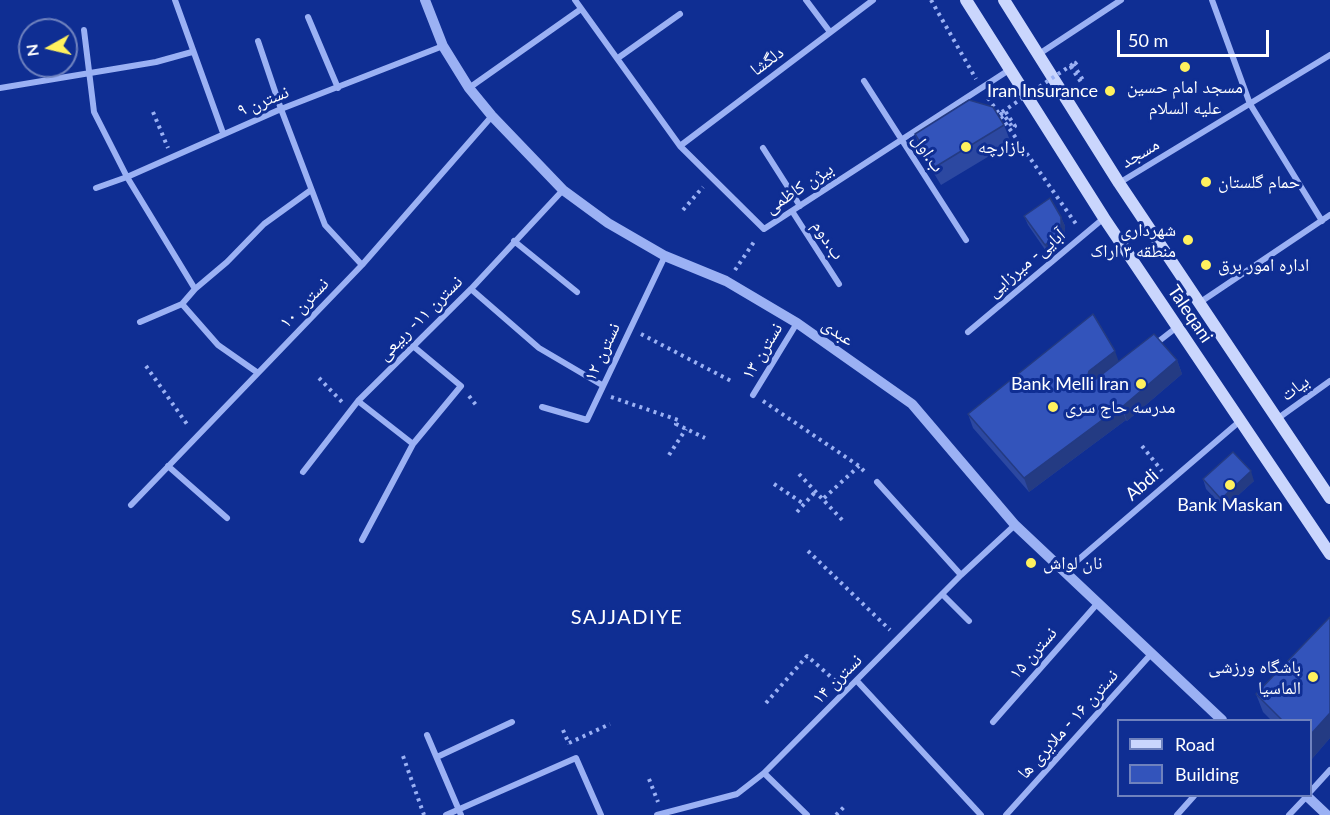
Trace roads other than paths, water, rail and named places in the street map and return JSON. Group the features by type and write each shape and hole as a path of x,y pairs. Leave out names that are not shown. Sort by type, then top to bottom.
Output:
{"main road":[{"name":"Taleqani","path":"966,0 1104,218 1330,554"},
{"name":"Taleqani","path":"1004,0 1119,183 1330,498"}],"street":[{"path":"175,0 223,133"},
{"name":"عبدی","path":"425,0 443,46 469,88 492,116 563,190 609,223 664,256 726,281 797,323 912,404 1015,525 1221,719"},
{"name":"بیژن کاظمی","path":"575,0 680,146 764,229 1009,70"},
{"path":"806,0 830,32"},
{"name":"دلگشا","path":"680,146 873,0"},
{"path":"1039,54 1121,0"},
{"path":"1212,0 1250,104 1322,221"},
{"path":"469,88 581,9"},
{"path":"618,58 680,14"},
{"path":"308,17 338,88"},
{"path":"84,30 94,112 127,177 195,289"},
{"path":"258,41 281,110 325,225 362,265"},
{"name":"نسترن ۹","path":"96,188 127,177 223,133 443,46"},
{"path":"0,88 156,62 192,52"},
{"name":"مسجد","path":"1119,183 1330,56"},
{"name":"ب.اول","path":"864,81 966,240"},
{"name":"نسترن ۱۰","path":"131,505 362,265 492,116"},
{"name":"ب.دوم","path":"763,148 800,206"},
{"path":"140,322 182,304 264,224 311,189"},
{"name":"نسترن ۱۱- ربیعی","path":"303,472 358,401 471,289 563,190"},
{"name":"ب.دوم","path":"792,211 839,284"},
{"path":"1198,303 1330,215"},
{"name":"آبایی- میرزایی","path":"968,332 1104,218"},
{"path":"514,242 577,292"},
{"name":"نسترن ۱۲","path":"542,406 587,420 664,256"},
{"path":"471,289 539,348 602,385"},
{"path":"182,304 218,345 258,373"},
{"name":"نسترن ۱۳","path":"753,395 797,323"},
{"path":"1144,352 1177,326"},
{"path":"362,540 413,444 461,386 413,346"},
{"name":"بیات","path":"1277,419 1330,381"},
{"path":"358,401 413,444"},
{"name":"Abdi","path":"1064,572 1240,421"},
{"path":"168,466 227,518"},
{"path":"877,483 961,575"},
{"name":"نسترن ۱۴","path":"660,814 737,794 764,773 961,575 1015,525"},
{"path":"942,594 969,621"},
{"name":"نسترن ۱۵","path":"993,722 1097,604"},
{"name":"نسترن ۱۶ - ملایری ها","path":"1006,815 1152,653"},
{"path":"857,681 981,815"},
{"path":"437,757 512,722"},
{"path":"427,735 460,812"},
{"path":"446,815 460,812 576,758 601,815"},
{"path":"1312,791 1330,770"},
{"path":"764,773 807,815"},
{"path":"1177,815 1192,797"},
{"path":"1289,815 1305,797"},
{"path":"1309,797 1327,815"}],"place":[{"name":"مسجد امام حسین علیه السلام","path":"1185,67"},
{"name":"Iran Insurance","path":"1110,91"},
{"name":"بازارچه","path":"966,147"},
{"name":"حمام گلستان","path":"1206,182"},
{"name":"شهرداری منطقه ۳ اراک","path":"1188,240"},
{"name":"اداره امور برق","path":"1206,265"},
{"name":"Bank Melli Iran","path":"1141,384"},
{"name":"مدرسه حاج سری","path":"1053,407"},
{"name":"Bank Maskan","path":"1230,485"},
{"name":"نان لواش","path":"1031,563"},
{"name":"باشگاه ورزشی الماسیا","path":"1313,677"}],"district":[{"name":"SAJJADIYE","path":"627,618"}]}
